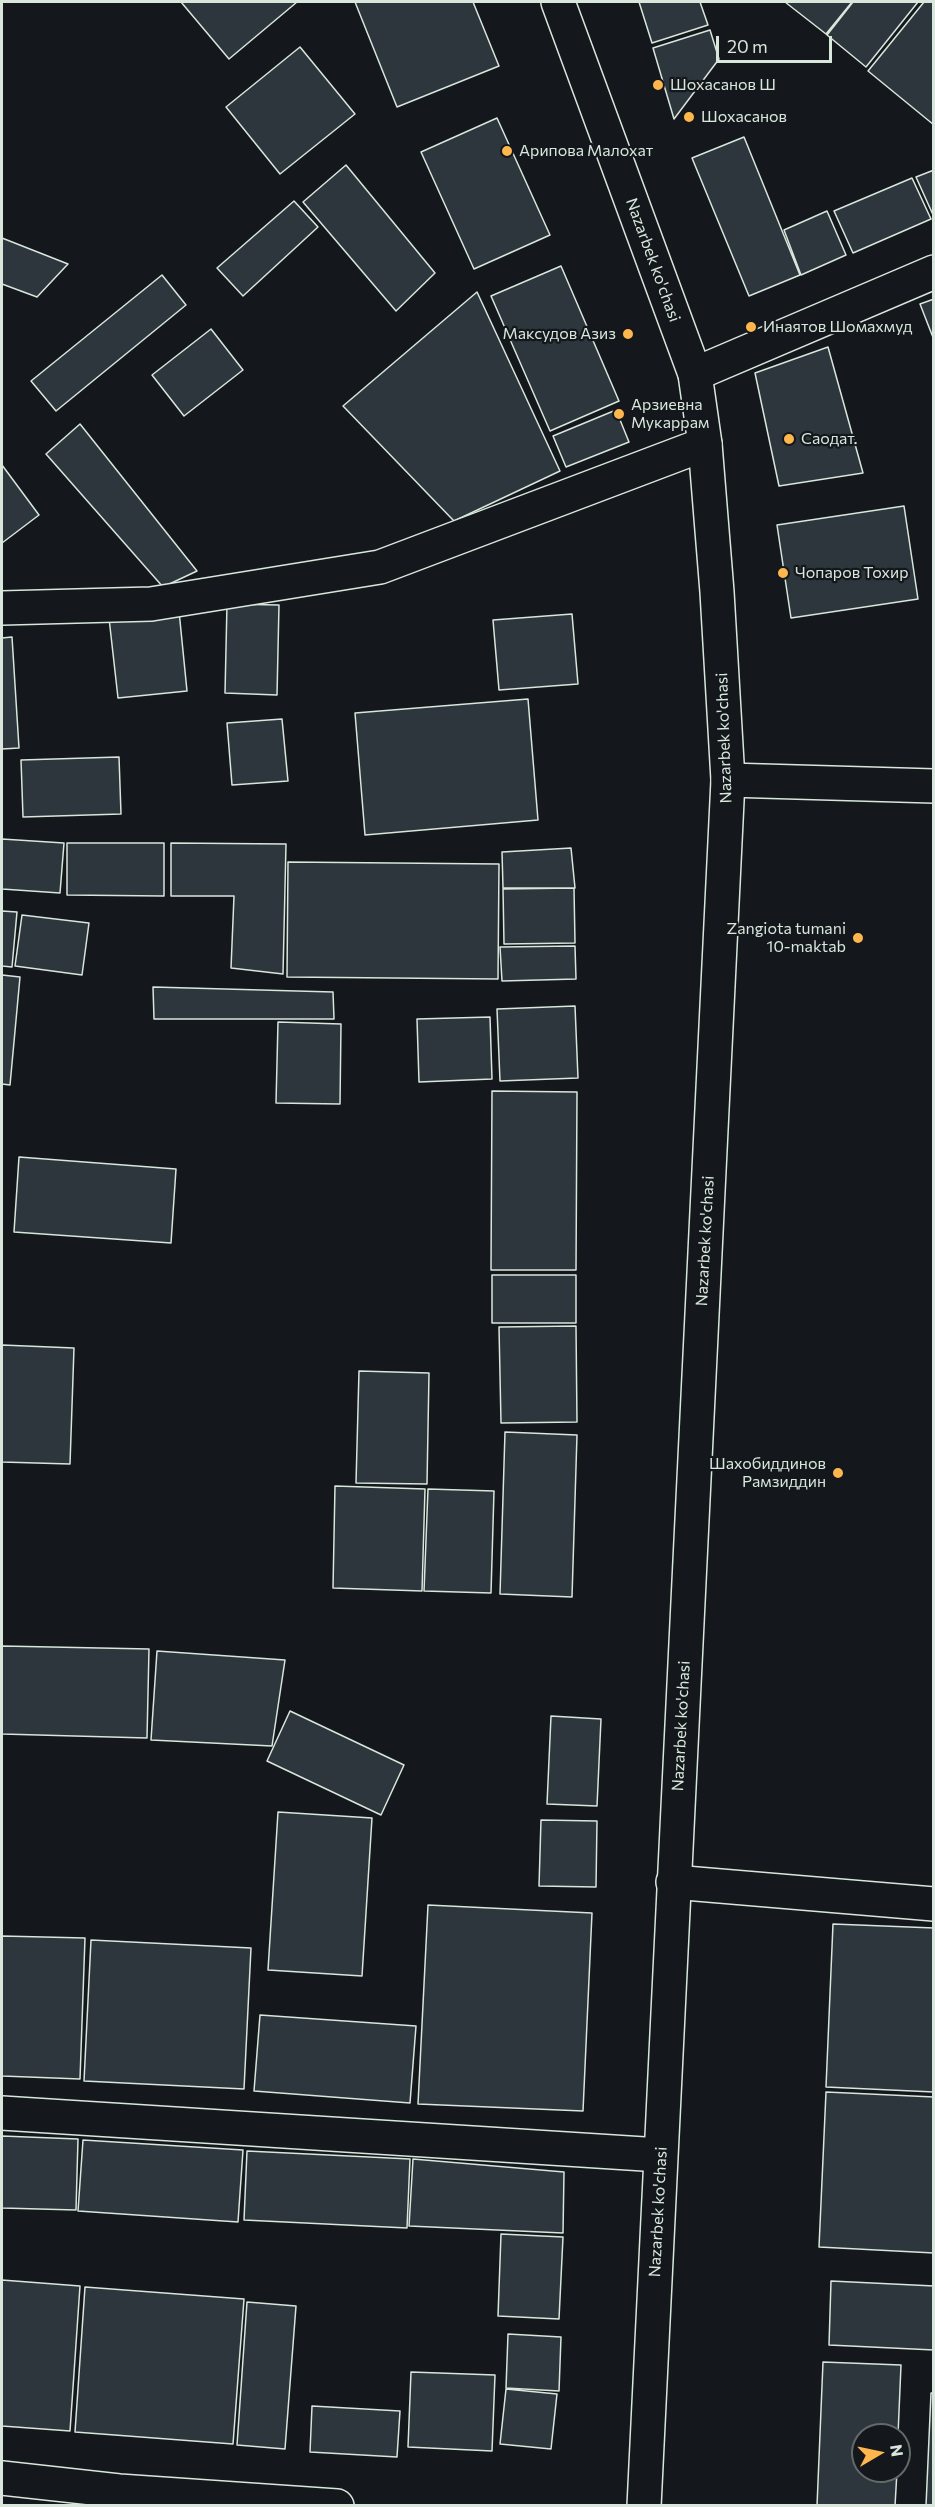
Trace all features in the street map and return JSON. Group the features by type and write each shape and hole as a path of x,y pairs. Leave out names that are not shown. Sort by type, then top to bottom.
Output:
{"main road":[{"name":"Nazarbek ko'chasi","path":"558,2 695,374 705,444 717,592 728,780 644,2505"},
{"path":"695,374 933,272"},
{"path":"2,608 151,604 380,567 705,444"},
{"path":"728,780 933,786"},
{"path":"673,1882 933,1904"},
{"path":"2,2113 660,2155"},
{"path":"2,2478 119,2498 337,2505"}],"building":[{"path":"181,2 297,2 229,59"},
{"path":"355,2 473,2 499,66 397,107"},
{"path":"639,2 700,2 708,25 652,43"},
{"path":"785,2 852,2 826,34"},
{"path":"853,2 918,2 866,67 827,35"},
{"path":"924,2 934,2 934,125 868,71"},
{"path":"710,30 719,59 674,119 653,48"},
{"path":"300,47 355,114 280,174 226,107"},
{"path":"497,118 550,235 474,269 421,152"},
{"path":"744,137 800,275 749,296 692,158"},
{"path":"346,165 435,273 396,311 303,202"},
{"path":"934,170 934,217 916,177"},
{"path":"912,178 931,219 853,253 834,211"},
{"path":"294,201 318,227 243,296 217,268"},
{"path":"827,211 846,255 801,275 784,230"},
{"path":"2,238 68,264 37,297 2,284"},
{"path":"561,266 619,401 550,431 491,296"},
{"path":"162,275 186,305 56,411 31,381"},
{"path":"477,292 560,471 454,521 343,406"},
{"path":"934,299 934,340 920,304"},
{"path":"211,329 243,370 184,416 152,375"},
{"path":"828,347 863,473 779,486 755,373"},
{"path":"616,410 629,442 566,467 553,436"},
{"path":"80,424 197,571 163,587 46,454"},
{"path":"2,465 39,515 2,543"},
{"path":"904,506 918,599 791,618 777,525"},
{"path":"227,604 279,605 277,695 225,693"},
{"path":"179,611 187,691 118,698 109,618"},
{"path":"572,614 578,684 499,690 493,620"},
{"path":"12,637 19,748 2,749 2,638"},
{"path":"528,699 538,820 365,835 355,713"},
{"path":"282,719 288,781 232,785 227,723"},
{"path":"119,757 121,814 23,817 21,760"},
{"path":"2,839 64,843 60,893 2,889"},
{"path":"67,843 164,843 164,896 67,895"},
{"path":"171,843 286,844 283,974 231,968 234,896 171,896"},
{"path":"571,848 575,888 503,888 502,852"},
{"path":"288,862 499,864 498,979 287,977"},
{"path":"574,888 575,943 504,944 503,889"},
{"path":"2,911 17,912 12,967 2,966"},
{"path":"22,915 89,923 82,975 15,966"},
{"path":"575,946 576,979 502,981 500,947"},
{"path":"2,975 20,977 10,1085 2,1084"},
{"path":"153,987 333,992 334,1019 154,1019"},
{"path":"575,1006 578,1078 500,1081 497,1009"},
{"path":"490,1017 492,1079 419,1082 417,1019"},
{"path":"278,1022 341,1024 340,1104 276,1103"},
{"path":"492,1091 577,1092 576,1270 491,1270"},
{"path":"19,1157 176,1169 171,1243 14,1232"},
{"path":"492,1275 576,1275 576,1323 492,1323"},
{"path":"576,1326 577,1422 501,1423 499,1327"},
{"path":"2,1345 74,1348 70,1464 2,1462"},
{"path":"359,1371 429,1373 427,1484 356,1483"},
{"path":"505,1432 577,1435 572,1597 500,1594"},
{"path":"335,1486 425,1489 422,1591 333,1588"},
{"path":"428,1489 494,1491 491,1593 424,1591"},
{"path":"2,1646 149,1649 147,1738 2,1734"},
{"path":"157,1651 285,1660 272,1746 151,1740"},
{"path":"290,1711 404,1765 381,1815 267,1761"},
{"path":"551,1716 601,1719 597,1806 547,1804"},
{"path":"278,1812 372,1818 362,1976 268,1970"},
{"path":"541,1820 597,1821 596,1887 539,1886"},
{"path":"428,1905 592,1913 583,2111 418,2104"},
{"path":"833,1924 934,1928 934,2092 826,2087"},
{"path":"2,1936 85,1938 80,2079 2,2076"},
{"path":"91,1940 251,1948 244,2089 84,2081"},
{"path":"260,2015 416,2026 410,2103 254,2091"},
{"path":"826,2092 934,2097 934,2253 819,2247"},
{"path":"2,2136 78,2139 76,2210 2,2208"},
{"path":"83,2140 243,2150 238,2222 78,2211"},
{"path":"247,2151 410,2159 407,2228 244,2220"},
{"path":"413,2159 564,2172 563,2233 409,2226"},
{"path":"501,2234 563,2237 559,2319 498,2316"},
{"path":"2,2280 80,2286 70,2431 2,2426"},
{"path":"831,2281 934,2286 934,2350 829,2345"},
{"path":"85,2287 244,2299 233,2444 75,2432"},
{"path":"247,2302 296,2306 285,2449 237,2445"},
{"path":"508,2334 561,2337 559,2391 506,2388"},
{"path":"823,2362 901,2365 899,2423 851,2423 851,2483 896,2483 895,2506 817,2506"},
{"path":"411,2372 495,2375 492,2451 408,2447"},
{"path":"506,2389 557,2394 551,2449 500,2444"},
{"path":"931,2393 934,2393 934,2506 926,2506"},
{"path":"312,2406 400,2411 397,2457 310,2452"}],"place":[{"name":"Шохасанов Ш","path":"658,85"},
{"name":"Шохасанов","path":"689,117"},
{"name":"Арипова Малохат","path":"507,151"},
{"name":"Инаятов Шомахмуд","path":"751,327"},
{"name":"Максудов Азиз","path":"628,334"},
{"name":"Арзиевна Мукаррам","path":"619,414"},
{"name":"Саодат.","path":"789,439"},
{"name":"Чопаров Тохир","path":"783,573"},
{"name":"Zangiota tumani 10-maktab","path":"858,938"},
{"name":"Шахобиддинов Рамзиддин","path":"838,1473"}]}
